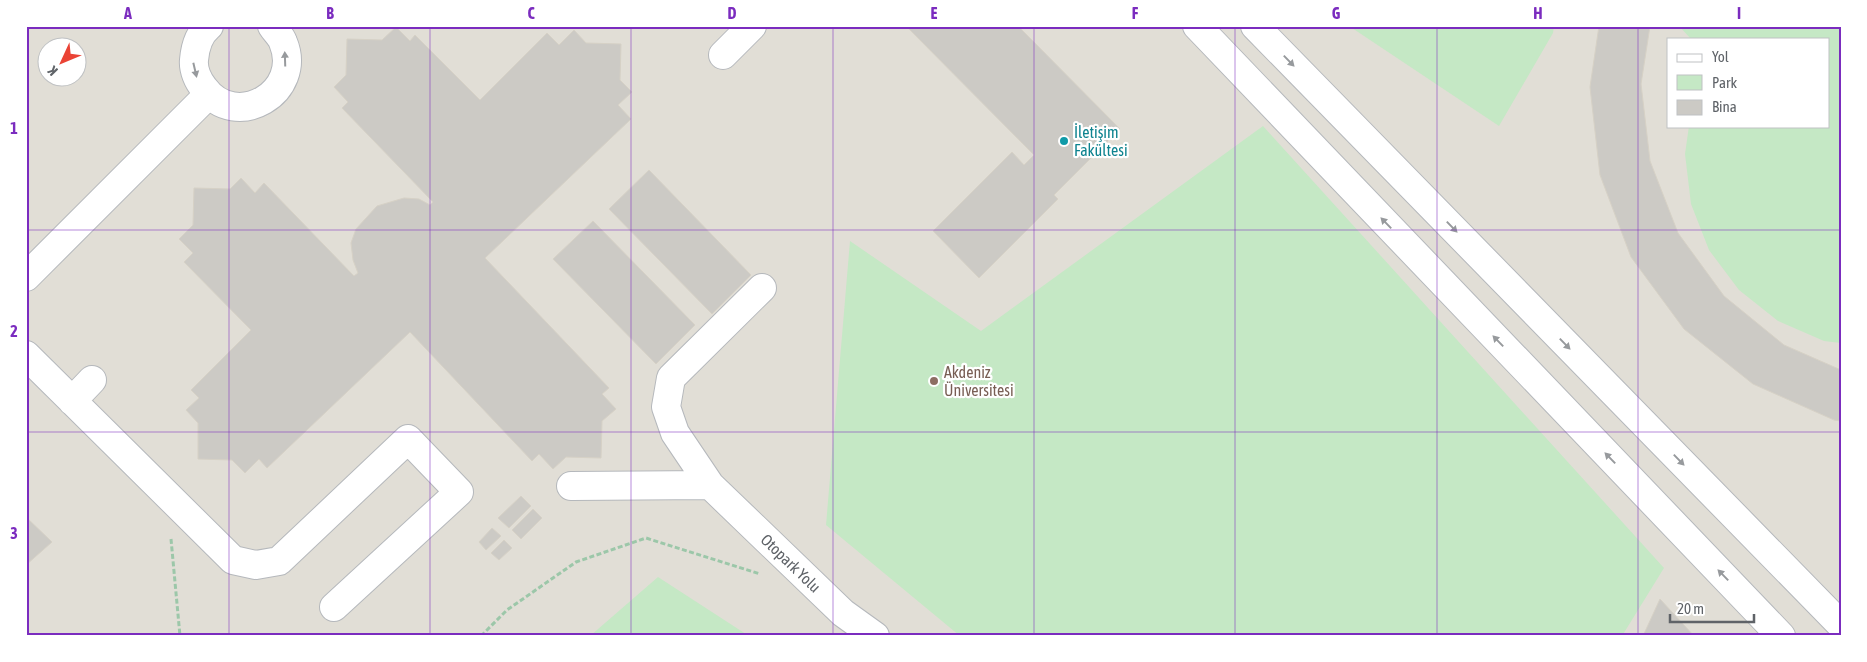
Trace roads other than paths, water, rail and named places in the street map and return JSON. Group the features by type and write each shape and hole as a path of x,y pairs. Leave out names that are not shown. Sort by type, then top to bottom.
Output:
{"street":[{"path":"206,27 196,45 193,62 198,80 208,95 224,104 242,108 260,103 275,92 284,77 287,59 283,41 272,26"},
{"path":"723,55 752,26"},
{"path":"1255,26 1841,626"},
{"path":"1206,30 1781,636"},
{"path":"26,276 208,95"},
{"name":"Otopark Yolu","path":"762,288 671,378 666,407 675,433 710,485 843,613 875,636"},
{"path":"26,355 233,560 256,565 279,560 408,439 459,492 334,607"},
{"path":"72,401 92,380"},
{"path":"571,486 710,485"}],"place":[{"name":"İletişim Fakültesi","path":"1064,141"},
{"name":"Akdeniz Üniversitesi","path":"934,381"}]}
